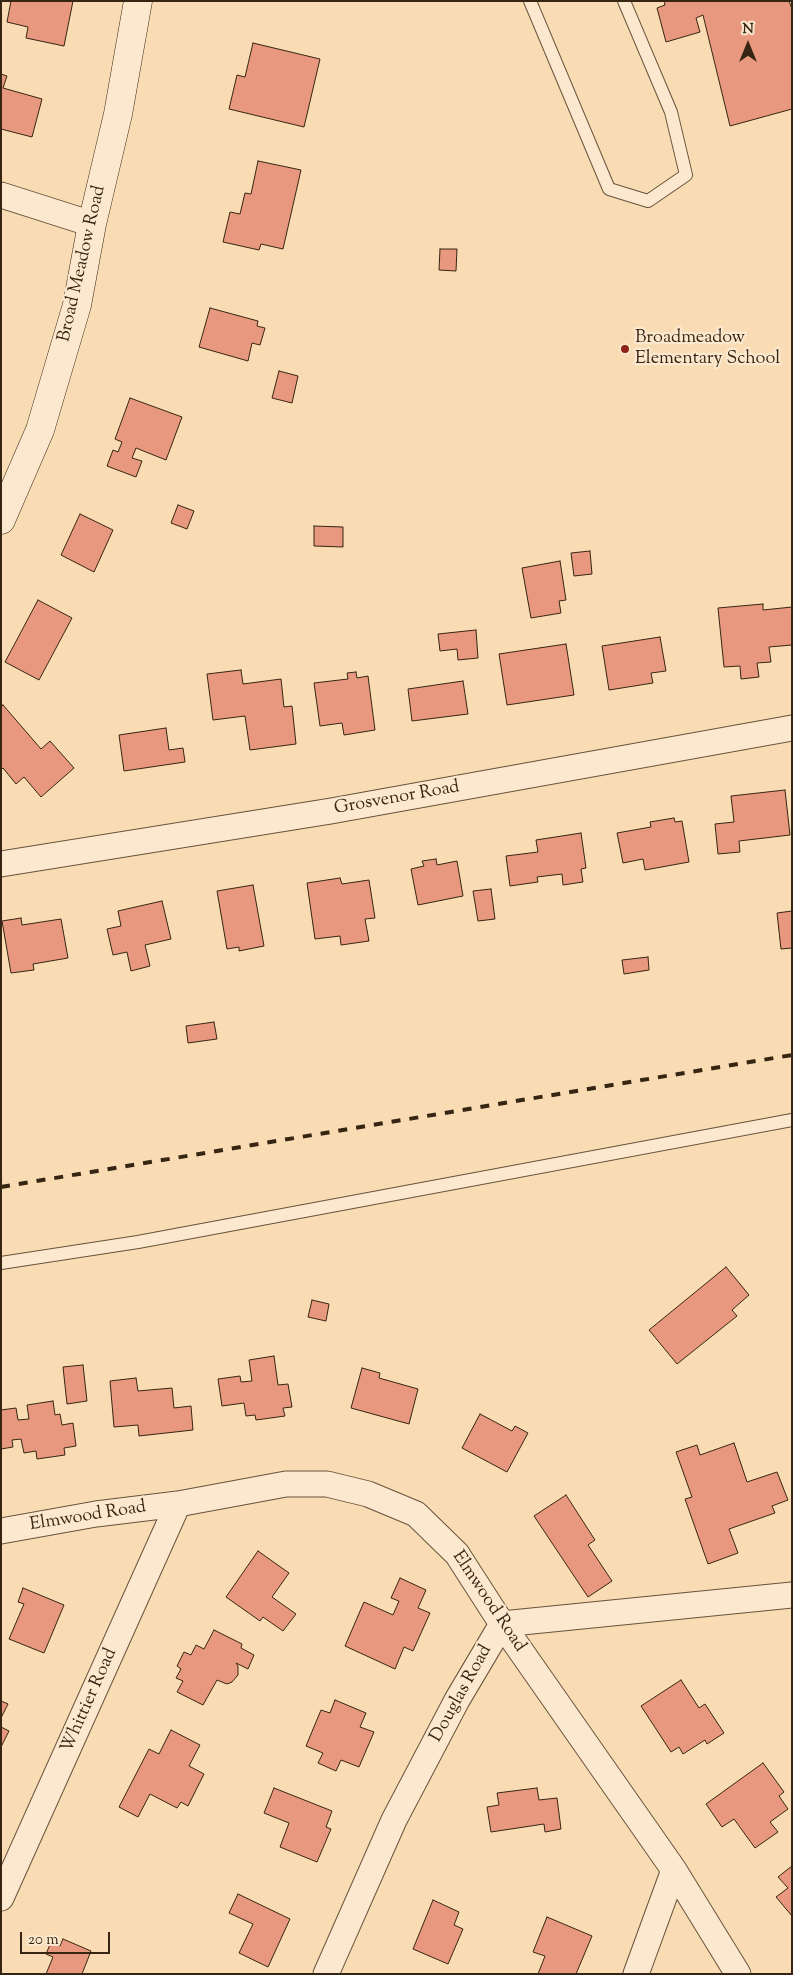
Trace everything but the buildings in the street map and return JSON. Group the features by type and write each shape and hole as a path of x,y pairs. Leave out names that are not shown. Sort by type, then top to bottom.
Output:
{"street":[{"name":"Broad Meadow Road","path":"1,520 40,430 77,304 92,224 118,114 138,1"},
{"path":"1,195 92,224"},
{"name":"Grosvenor Road","path":"1,864 331,811 792,728"},
{"name":"Elmwood Road","path":"1,1531 96,1514 178,1504 286,1484 327,1484 368,1494 416,1514 458,1554 502,1624 674,1870 738,1974"},
{"name":"Whittier Road","path":"1,1898 178,1504"},
{"path":"502,1624 792,1595"},
{"name":"Douglas Road","path":"326,1974 394,1820 458,1700 502,1624"},
{"path":"636,1974 674,1870"}],"lane":[{"path":"530,1 610,189 648,201 686,175 671,112 624,1"},
{"path":"1,1263 138,1242 792,1120"}],"railway":[{"path":"1,1187 792,1055"}],"place":[{"name":"Broadmeadow Elementary School","path":"625,349"}]}
